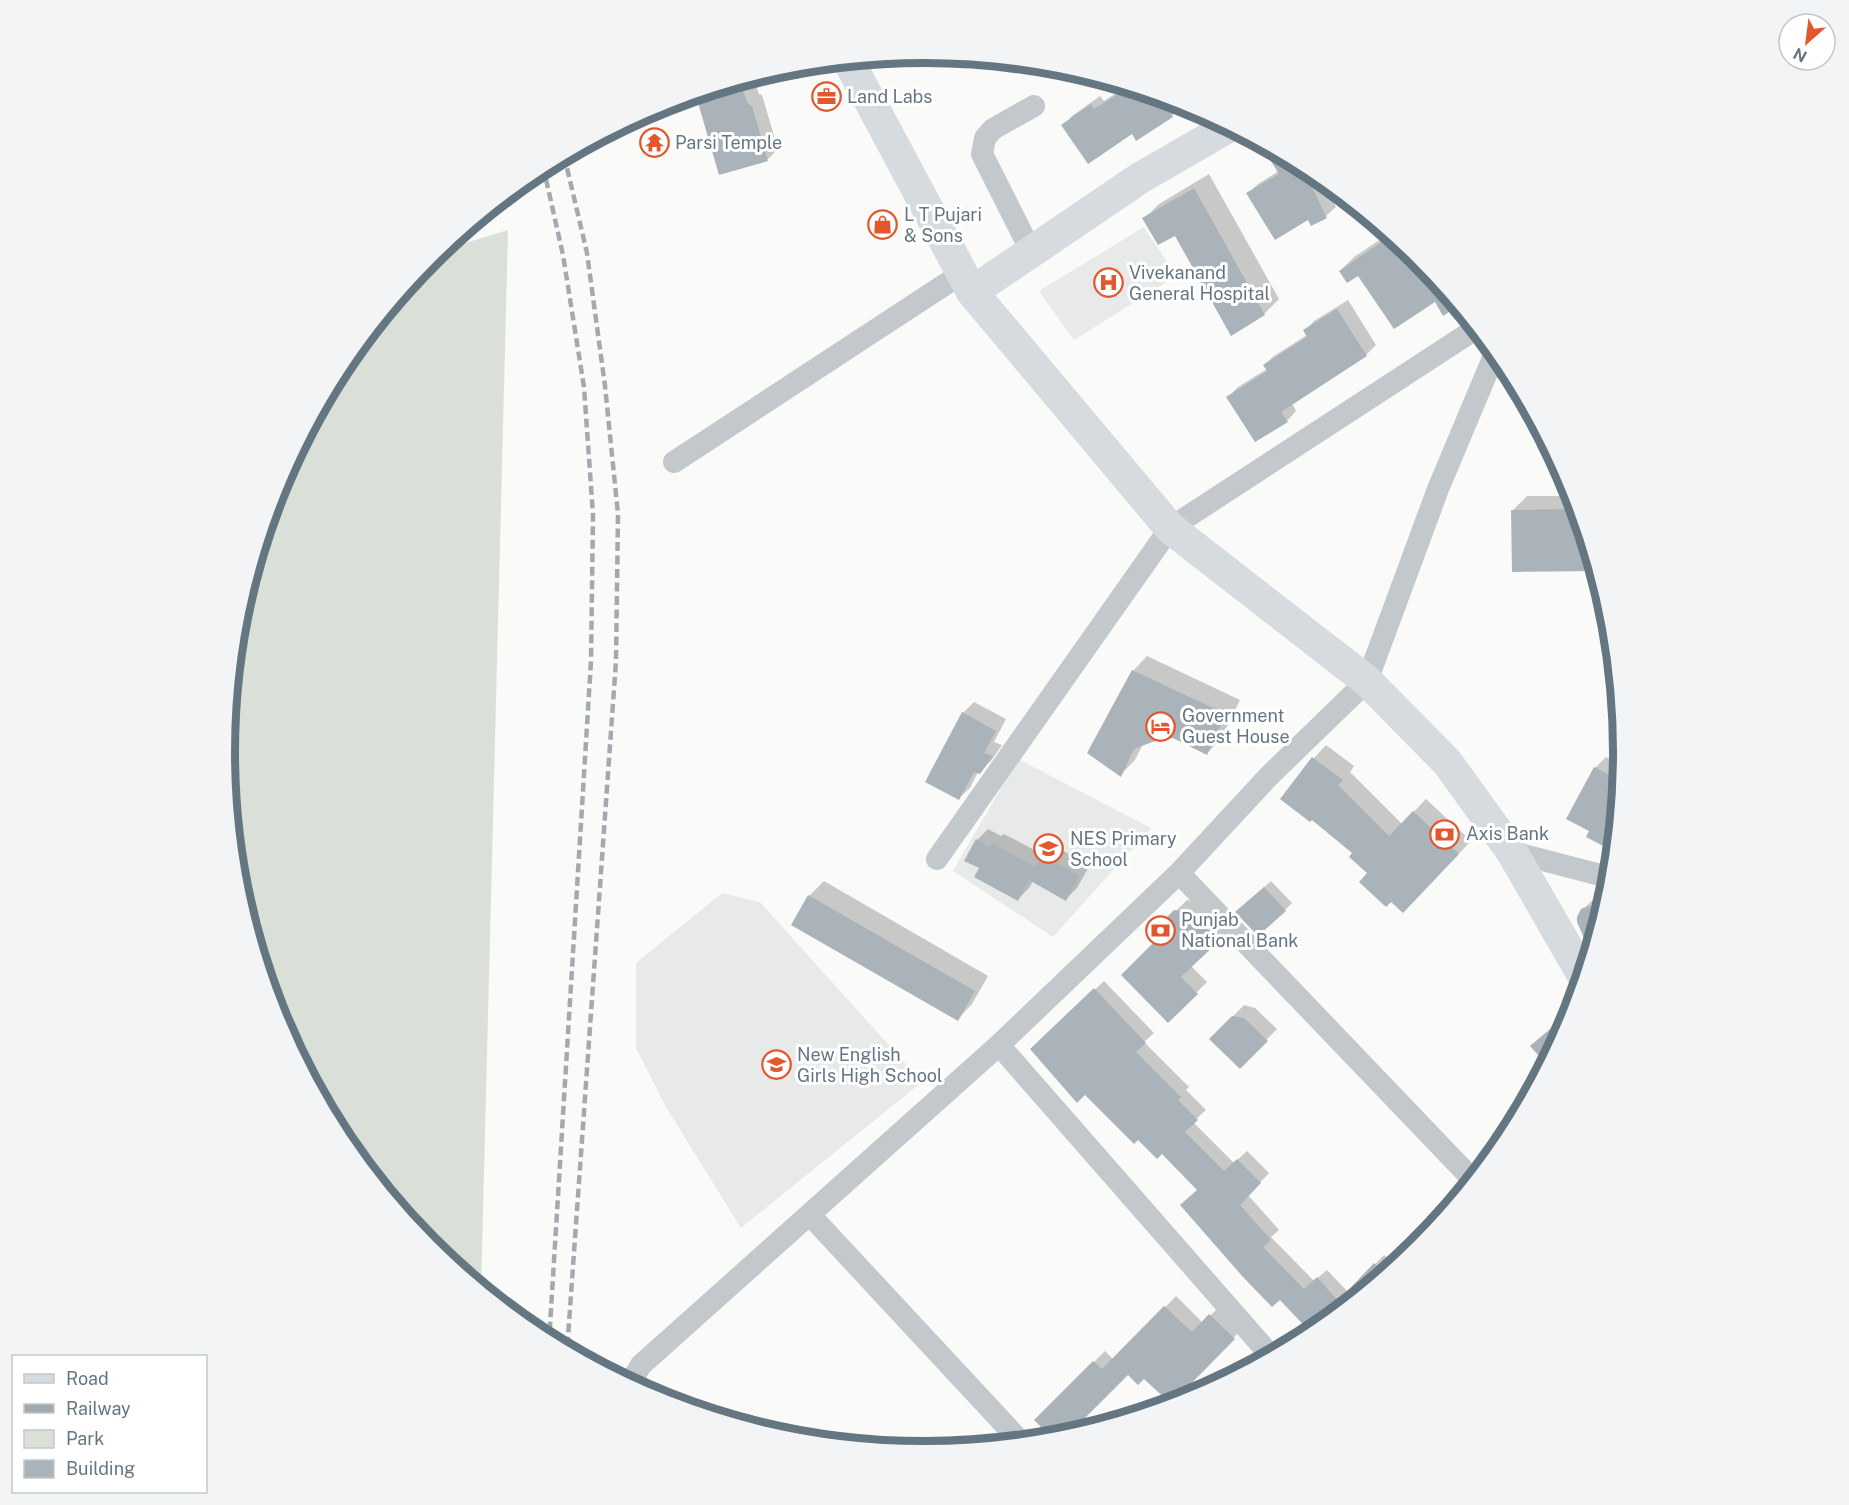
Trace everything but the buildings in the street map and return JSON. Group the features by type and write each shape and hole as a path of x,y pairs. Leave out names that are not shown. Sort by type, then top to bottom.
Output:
{"street":[{"path":"852,67 966,283 1170,528 1367,681 1447,762 1512,852 1579,968"},
{"path":"1031,251 982,154 985,138 993,129 1034,106"},
{"path":"674,462 966,283 1031,251 1140,178 1222,131"},
{"path":"937,859 1170,528 1471,332"},
{"path":"635,1378 641,1365 999,1045 1179,873 1276,769 1367,681 1438,489 1493,361"},
{"path":"1512,852 1603,876"},
{"path":"1179,873 1469,1176"},
{"path":"999,1045 1267,1351"},
{"path":"810,1215 1015,1436"}],"shaded area":[{"name":"Vivekanand General Hospital","path":"1144,227 1176,276 1074,340 1039,291"},
{"name":"NES Primary School","path":"1018,759 1151,828 1053,937 953,871"},
{"name":"New English Girls High School","path":"722,893 760,902 922,1082 741,1228 666,1107 636,1048 636,963"}],"green space":[{"path":"508,230 481,1280 437,1240 377,1172 351,1136 306,1057 287,1016 258,931 248,887 236,798 236,707 248,618 258,574 287,489 327,408 351,369 406,298 458,245"}],"railway":[{"path":"566,164 587,253 605,386 618,514 616,661 568,1342"},
{"path":"545,176 563,255 584,387 593,515 591,661 550,1331"}],"place":[{"name":"Land Labs","path":"826,97"},
{"name":"Parsi Temple","path":"654,143"},
{"name":"L T Pujari & Sons","path":"883,225"},
{"name":"Vivekanand General Hospital","path":"1108,283"},
{"name":"Government Guest House","path":"1161,726"},
{"name":"Axis Bank","path":"1445,834"},
{"name":"NES Primary School","path":"1049,849"},
{"name":"Punjab National Bank","path":"1160,930"},
{"name":"New English Girls High School","path":"776,1065"}]}
